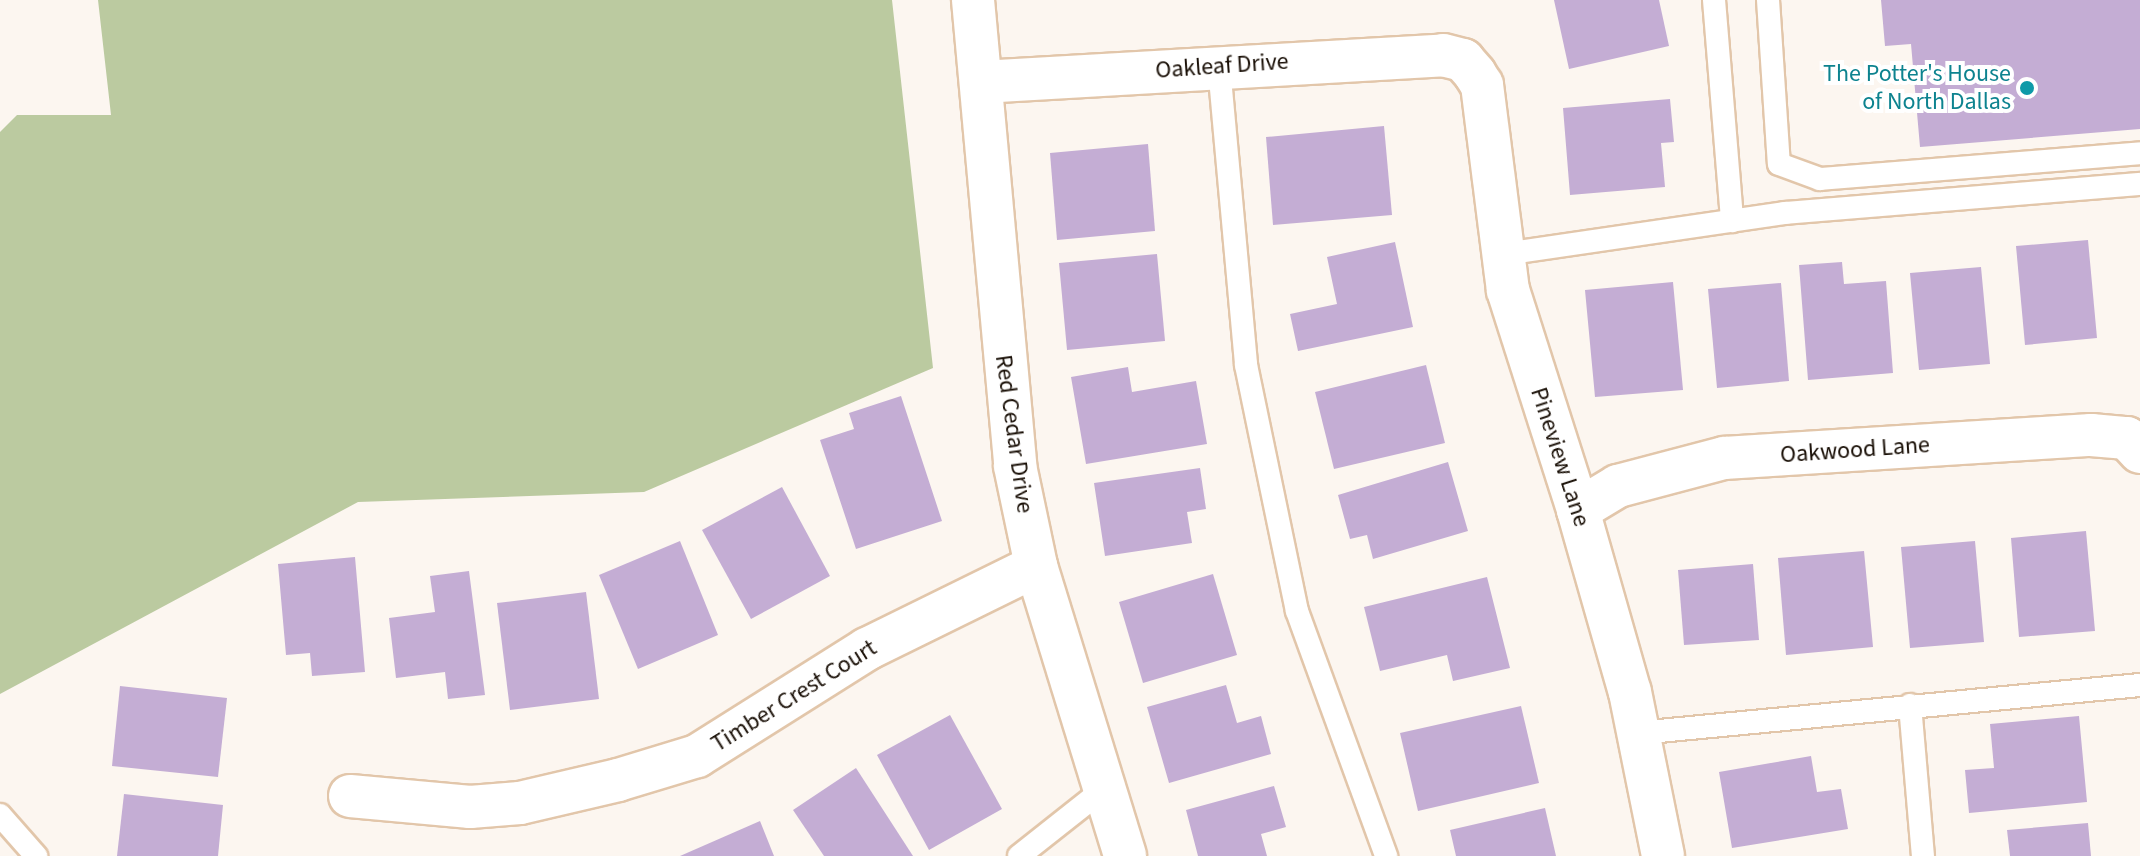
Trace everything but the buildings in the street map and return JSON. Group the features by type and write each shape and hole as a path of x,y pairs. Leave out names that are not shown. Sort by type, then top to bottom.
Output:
{"street":[{"name":"Red Cedar Drive","path":"973,0 1006,393 1015,466 1036,566 1125,856"},
{"name":"Oakleaf Drive","path":"981,82 1443,55 1463,60"},
{"name":"Pineview Lane","path":"1463,60 1482,85 1508,290 1578,510 1630,692 1663,856"},
{"name":"Oakwood Lane","path":"1578,510 1618,486 1724,458 2091,435 2127,438 2138,451"},
{"name":"Timber Crest Court","path":"350,796 470,807 520,803 618,780 697,756 867,649 1036,566"}],"lane":[{"path":"1714,0 1732,221"},
{"path":"1768,0 1779,164 1820,179 2140,153"},
{"path":"1219,67 1246,365 1297,611 1386,856"},
{"path":"1504,254 1785,213 2140,184"},
{"path":"1638,733 2140,685"},
{"path":"1910,705 1923,856"},
{"path":"1019,856 1105,788"},
{"path":"0,815 36,856"}],"green space":[{"path":"98,0 892,0 933,368 644,492 358,502 0,694 0,132 17,115 111,115"}],"place":[{"name":"The Potter's House of North Dallas","path":"2027,88"}]}
